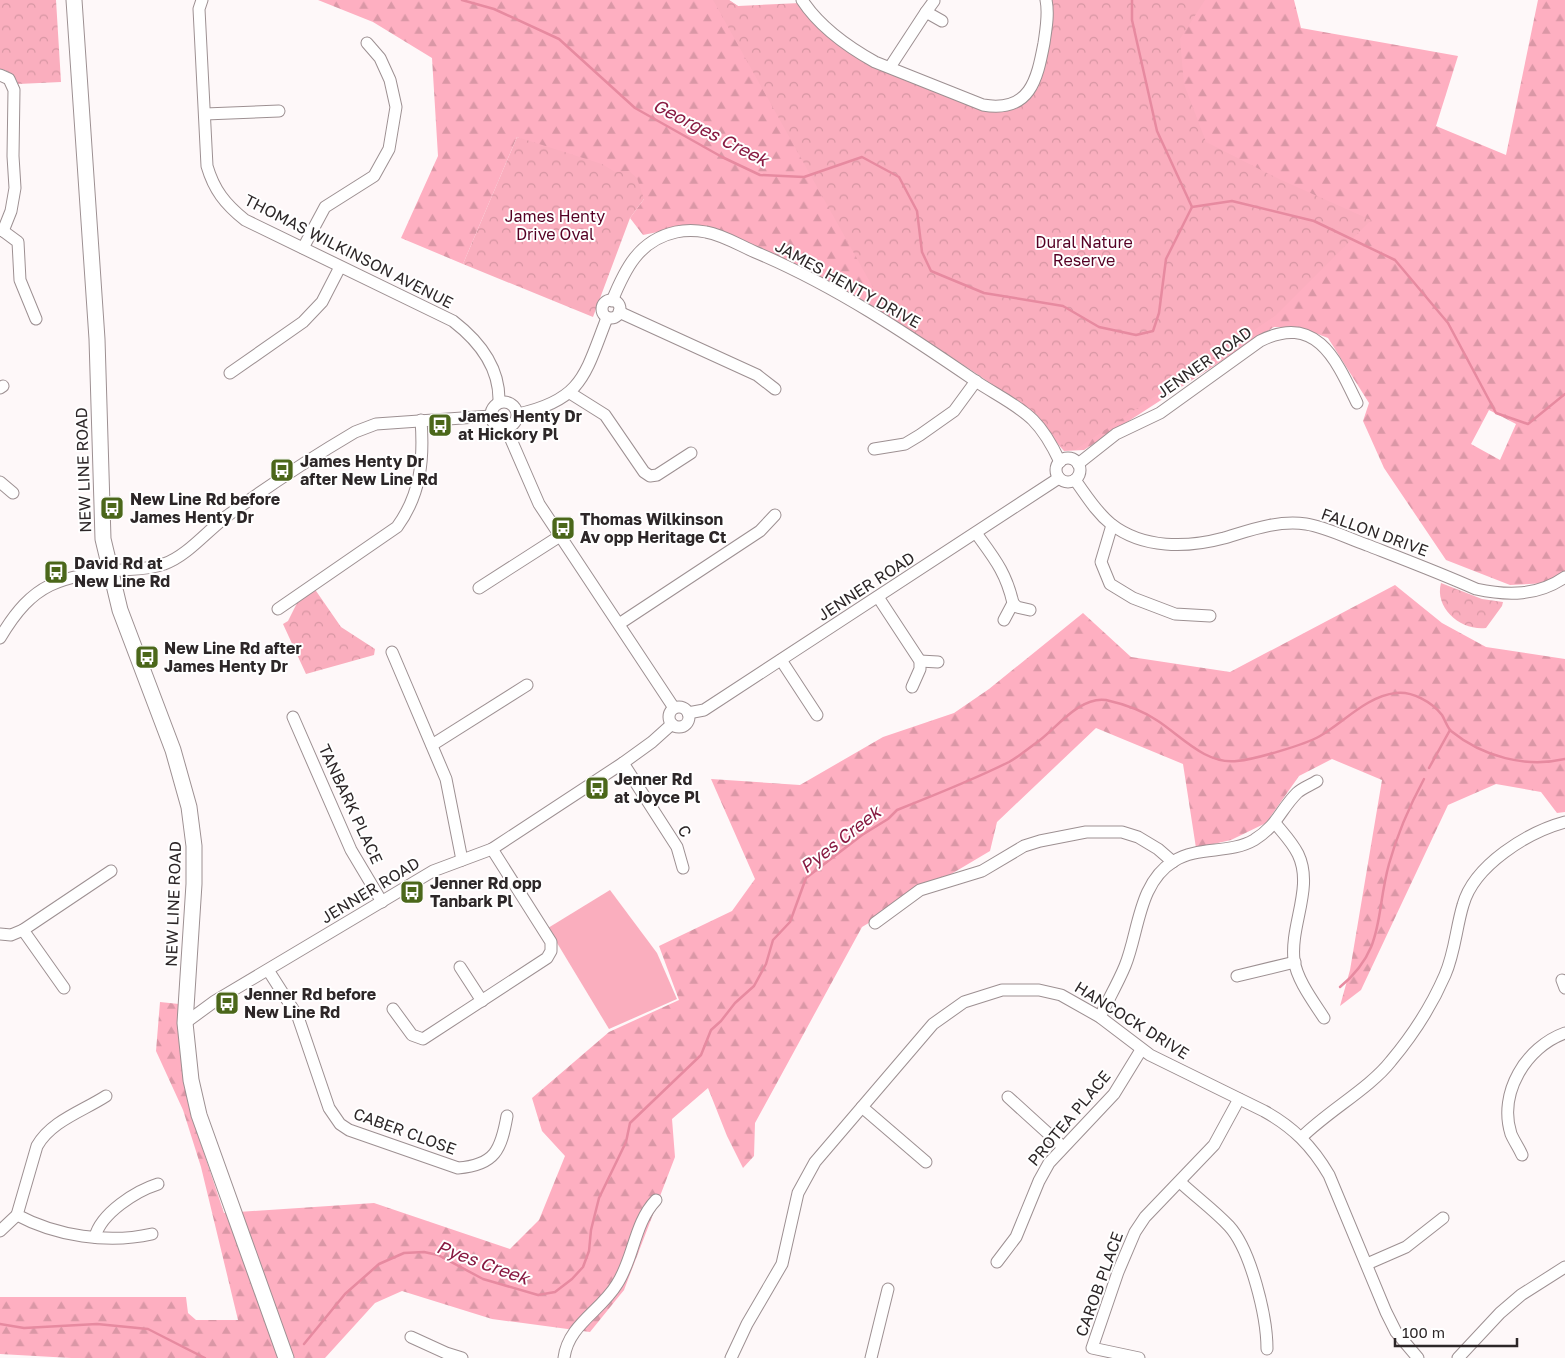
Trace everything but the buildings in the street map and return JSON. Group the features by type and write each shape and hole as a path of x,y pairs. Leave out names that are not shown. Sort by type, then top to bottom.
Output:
{"main road":[{"name":"NEW LINE ROAD","path":"74,0 97,339 100,500 103,539 109,572 139,664 173,750 189,808 194,846 194,884 185,1023 191,1080 199,1115 286,1358"}],"street":[{"name":"THOMAS WILKINSON AVENUE","path":"202,0 200,9 206,166 212,184 220,197 245,220 453,321 470,335 483,350 495,374 499,402"},
{"path":"802,0 810,12 860,53 984,105 1006,106 1016,102 1033,87 1037,77 1047,18 1046,0"},
{"path":"890,67 934,0"},
{"path":"926,12 942,21"},
{"path":"303,248 325,208 374,176 389,149 396,107 390,80 380,58 367,43"},
{"path":"0,75 9,79 14,90 13,156 15,188 11,211 1,230 18,242 20,280 36,319"},
{"path":"205,114 279,111"},
{"name":"JAMES HENTY DRIVE","path":"612,301 624,270 643,248 675,232 707,232 775,260 884,321 1032,419 1052,445 1060,462"},
{"path":"230,374 304,322 322,302 340,266"},
{"path":"612,301 618,305 619,312 616,317 607,318 602,311 603,306 606,302 612,301"},
{"path":"619,312 757,375 775,389"},
{"path":"518,414 555,403 570,393 590,361 607,318"},
{"name":"JENNER ROAD","path":"1078,464 1116,434 1160,413 1260,341 1275,334 1301,332 1319,342 1336,361 1357,403"},
{"path":"874,449 905,444 920,434 954,410 976,381"},
{"path":"570,393 605,415 644,472 650,476 656,475 691,453"},
{"path":"518,414 511,404 499,402 493,408 491,416 494,424 506,428 539,504 674,708"},
{"path":"506,428 516,421 518,414"},
{"path":"0,638 5,620 46,586 74,577 156,566 172,560 229,514 355,432 376,424 491,416"},
{"path":"278,608 397,527 406,514 419,481 423,455 421,420"},
{"path":"1067,458 1078,464 1079,474 1075,480 1065,482 1058,478 1056,471 1060,462 1067,458"},
{"name":"JENNER ROAD","path":"688,713 704,710 1058,478"},
{"name":"FALLON DRIVE","path":"1075,480 1092,504 1112,525 1142,539 1172,545 1198,544 1266,525 1307,524 1476,589 1500,594 1536,590 1553,585 1565,577"},
{"path":"0,482 13,493"},
{"path":"619,624 760,531 775,515"},
{"path":"1112,525 1101,562 1110,584 1133,598 1175,614 1210,616"},
{"path":"976,533 1005,573 1013,603 1017,607 1030,610"},
{"path":"479,588 560,536"},
{"path":"878,597 920,661 920,669 912,687"},
{"path":"1004,620 1013,603"},
{"path":"392,652 446,779 462,860"},
{"path":"781,660 818,715"},
{"path":"920,661 938,662"},
{"path":"432,745 527,685"},
{"path":"681,707 688,713 688,720 685,725 678,726 672,724 669,716 674,708 681,707"},
{"name":"TANBARK PLACE","path":"293,717 350,850 382,902"},
{"name":"JENNER ROAD","path":"185,1023 215,1001 433,871 492,849 623,763 652,742 672,724"},
{"name":"C","path":"623,763 677,847 682,868"},
{"path":"1100,1017 1126,965 1143,903 1159,875 1172,862 1202,850 1237,846 1252,840 1275,823 1298,792 1317,781"},
{"path":"1302,1137 1320,1119 1380,1074 1401,1048 1435,995 1445,974 1463,904 1476,881 1516,843 1543,828 1565,822"},
{"path":"1275,823 1299,856 1303,873 1303,889 1294,939 1294,962 1308,993 1324,1018"},
{"path":"875,923 920,890 982,870 1024,846 1046,840 1086,832 1122,832 1138,837 1158,849 1172,862"},
{"path":"393,1009 412,1035 423,1039 547,958 551,950 551,942 492,849"},
{"path":"0,934 11,935 23,930 111,871"},
{"path":"23,930 64,988"},
{"path":"1236,976 1294,962"},
{"path":"460,968 482,1001"},
{"name":"CABER CLOSE","path":"268,970 298,1017 333,1115 349,1130 458,1168 476,1166 487,1161 499,1147 506,1116"},
{"name":"HANCOCK DRIVE","path":"731,1358 743,1331 782,1264 798,1193 815,1162 933,1024 956,1006 983,994 1002,990 1039,990 1061,995 1100,1017 1141,1050 1280,1120 1302,1137 1317,1154 1329,1175 1396,1332 1418,1358"},
{"path":"1522,1155 1511,1134 1508,1111 1515,1078 1537,1049 1565,1033"},
{"name":"PROTEA PLACE","path":"997,1262 1016,1237 1039,1181 1063,1147 1114,1094 1141,1050"},
{"path":"0,1231 17,1214 37,1146 42,1137 54,1126 106,1096"},
{"path":"1008,1096 1063,1147"},
{"name":"CAROB PLACE","path":"1139,1358 1092,1348 1118,1272 1135,1232 1145,1217 1214,1145 1239,1100"},
{"path":"862,1107 926,1162"},
{"path":"1180,1182 1229,1227 1243,1245 1267,1331 1267,1349"},
{"path":"95,1236 97,1228 111,1213 147,1188 158,1184"},
{"path":"564,1358 572,1333 609,1297 618,1283 626,1268 646,1211 656,1200"},
{"path":"17,1214 35,1224 53,1230 132,1239 152,1234"},
{"path":"1367,1264 1406,1248 1444,1218"},
{"path":"1458,1358 1500,1313 1521,1295 1565,1267"},
{"path":"871,1358 888,1289"},
{"path":"411,1337 446,1354 462,1358"}],"green space":[{"path":"0,0 56,0 61,82 18,84 12,74 0,69"},
{"path":"318,0 729,0 738,6 983,110 1000,111 1014,109 1033,95 1043,72 1049,43 1052,0 1294,0 1301,28 1458,56 1436,126 1506,155 1538,0 1565,0 1565,572 1549,583 1510,585 1446,560 1384,468 1363,421 1369,403 1328,338 1299,327 1274,327 1084,450 1064,451 1027,409 920,334 789,262 687,226 643,235 630,218 644,199 517,137 463,264 401,238 438,156 432,58 373,22","holes":["1489,410 1516,424 1500,460 1471,444"]},
{"name":"Dural Nature Reserve","path":"713,0 729,0 738,6 800,3 852,52 983,110 1000,111 1014,109 1033,95 1043,72 1049,43 1052,0 1205,0 1180,39 1184,84 1206,142 1279,179 1371,220 1275,316 1075,450 1067,450 1029,407 890,318"},
{"name":"James Henty Drive Oval","path":"517,137 602,164 615,172 629,171 637,178 644,199 630,218 593,317 463,264"},
{"path":"1441,583 1482,599 1503,602 1502,606 1486,628 1468,626 1459,622 1446,609 1440,593"},
{"path":"1395,585 1442,623 1486,647 1565,659 1565,812 1557,813 1541,792 1496,784 1448,805 1361,990 1340,1006 1350,970 1382,780 1332,759 1299,776 1266,823 1231,840 1196,848 1183,764 1096,728 997,822 990,851 862,927 755,1123 754,1156 743,1168 727,1136 708,1088 672,1119 675,1157 624,1290 590,1332 492,1319 402,1291 375,1303 325,1358 71,1358 0,1354 0,1297 186,1297 188,1313 196,1320 238,1320 201,1167 183,1110 156,1051 160,1002 179,1004 191,1114 224,1213 374,1203 510,1249 539,1220 565,1156 542,1131 532,1098 609,1032 679,1000 659,946 732,911 755,879 711,779 800,785 883,737 954,713 989,689 1083,613 1131,657 1230,672"},
{"path":"314,588 341,627 375,649 374,655 306,674 283,624 288,621 298,601"},
{"path":"610,890 657,953 677,999 609,1029 548,928"}],"waterway":[{"name":"Georges Creek","path":"462,0 494,9 559,39 635,108 722,157 760,175 804,177 862,157 899,177 917,211 922,252 931,271 984,293 1063,306 1099,327 1136,335 1153,331 1159,313 1166,259 1192,207 1232,201 1314,221 1395,260 1448,323 1496,413 1528,424 1565,394"},
{"path":"1132,0 1132,20 1157,131 1192,207"},
{"name":"Pyes Creek","path":"304,1344 345,1294 379,1264 404,1253 424,1252 438,1255 483,1279 538,1295 555,1292 572,1279 583,1267 589,1251 591,1230 599,1198 626,1142 630,1123 701,1055 711,1030 735,1003 754,986 766,964 773,940 790,922 806,878 862,835 888,819 897,810 1009,762 1040,740 1079,707 1097,700 1119,703 1158,721 1204,754 1215,759 1237,761 1256,758 1313,740 1375,699 1385,695 1402,693 1421,698 1427,702 1438,710 1451,731 1463,740 1491,754 1520,761 1535,762 1565,759"},
{"path":"1429,768 1450,730"},
{"path":"1340,987 1355,973 1372,945 1392,853 1404,820 1424,779"},
{"path":"0,1324 24,1328 97,1324 148,1329 205,1358"}],"place":[{"name":"James Henty Dr at Hickory Pl","path":"440,425"},
{"name":"James Henty Dr after New Line Rd","path":"282,470"},
{"name":"New Line Rd before James Henty Dr","path":"112,508"},
{"name":"Thomas Wilkinson Av opp Heritage Ct","path":"563,528"},
{"name":"David Rd at New Line Rd","path":"56,572"},
{"name":"New Line Rd after James Henty Dr","path":"147,657"},
{"name":"Jenner Rd at Joyce Pl","path":"597,788"},
{"name":"Jenner Rd opp Tanbark Pl","path":"412,892"},
{"name":"Jenner Rd before New Line Rd","path":"227,1003"}]}
